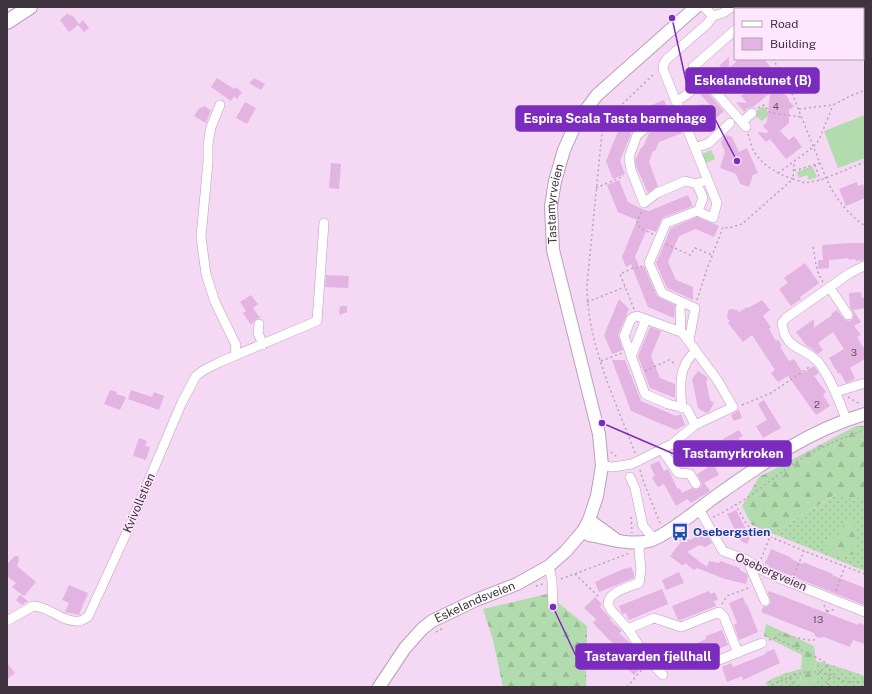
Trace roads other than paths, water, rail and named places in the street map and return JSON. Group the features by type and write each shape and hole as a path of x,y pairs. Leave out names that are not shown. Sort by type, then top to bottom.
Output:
{"highway":[{"path":"7,22 30,7"}],"main road":[{"name":"Tastamyrveien","path":"589,520 597,496 602,466 599,434 553,250 551,206 554,181 564,150 576,123 597,95 696,7"},
{"path":"583,531 589,534 633,543 640,547 699,509 770,458 795,443 846,419 863,409"},
{"path":"589,520 617,540"},
{"name":"Eskelandsveien","path":"379,687 405,648 422,629 438,618 476,600 517,584 549,566 566,551 583,531 589,520"}],"street":[{"path":"704,7 713,16"},
{"path":"689,341 695,308 662,293 649,263 666,223 697,211 713,218 717,203 663,67 667,59 707,24 713,16 723,13 732,7"},
{"path":"693,66 734,31"},
{"path":"675,100 682,98 705,80 744,124 752,113"},
{"path":"220,106 211,127 208,144 208,162 201,237 206,274 215,302 236,345 235,356"},
{"path":"680,113 647,127 637,135 629,157 632,173 644,203 657,193 685,181 697,184 708,180"},
{"path":"695,148 709,143 730,122"},
{"path":"697,184 703,198 700,206"},
{"name":"Kvivollstien","path":"7,621 33,606 45,608 68,619 80,621 88,616 126,534 191,384 196,376 204,370 317,321 324,222"},
{"path":"846,419 838,391 818,362 796,348 788,340 783,332 782,323 786,318 850,273 864,266"},
{"path":"829,288 848,315"},
{"path":"680,308 681,332"},
{"path":"602,466 613,467 632,464 662,450 695,426 733,407 718,381 681,332 641,318 631,319 624,336 647,395 668,404 687,409 695,426"},
{"path":"630,353 641,318"},
{"path":"259,324 259,336 262,345"},
{"path":"682,408 681,383 684,367 688,358 696,351"},
{"path":"838,391 865,383"},
{"path":"662,450 678,474 690,474 696,484"},
{"path":"630,477 635,488 638,511 643,526 654,539"},
{"name":"Osebergveien","path":"699,509 723,551 747,560 758,568 865,612"},
{"path":"640,547 641,569 639,583 614,594 609,598 608,604 628,629 649,661 663,675"},
{"path":"747,560 765,601"},
{"path":"549,566 552,581 553,607"},
{"path":"628,629 654,618 681,627 719,612 722,613 724,617 738,652"},
{"path":"719,660 762,643"}],"place":[{"name":"Eskelandstunet (B)","path":"672,18"},
{"name":"Espira Scala Tasta barnehage","path":"737,161"},
{"name":"Tastamyrkroken","path":"602,423"},
{"name":"Osebergstien","path":"680,532"},
{"name":"Tastavarden fjellhall","path":"553,607"}]}
